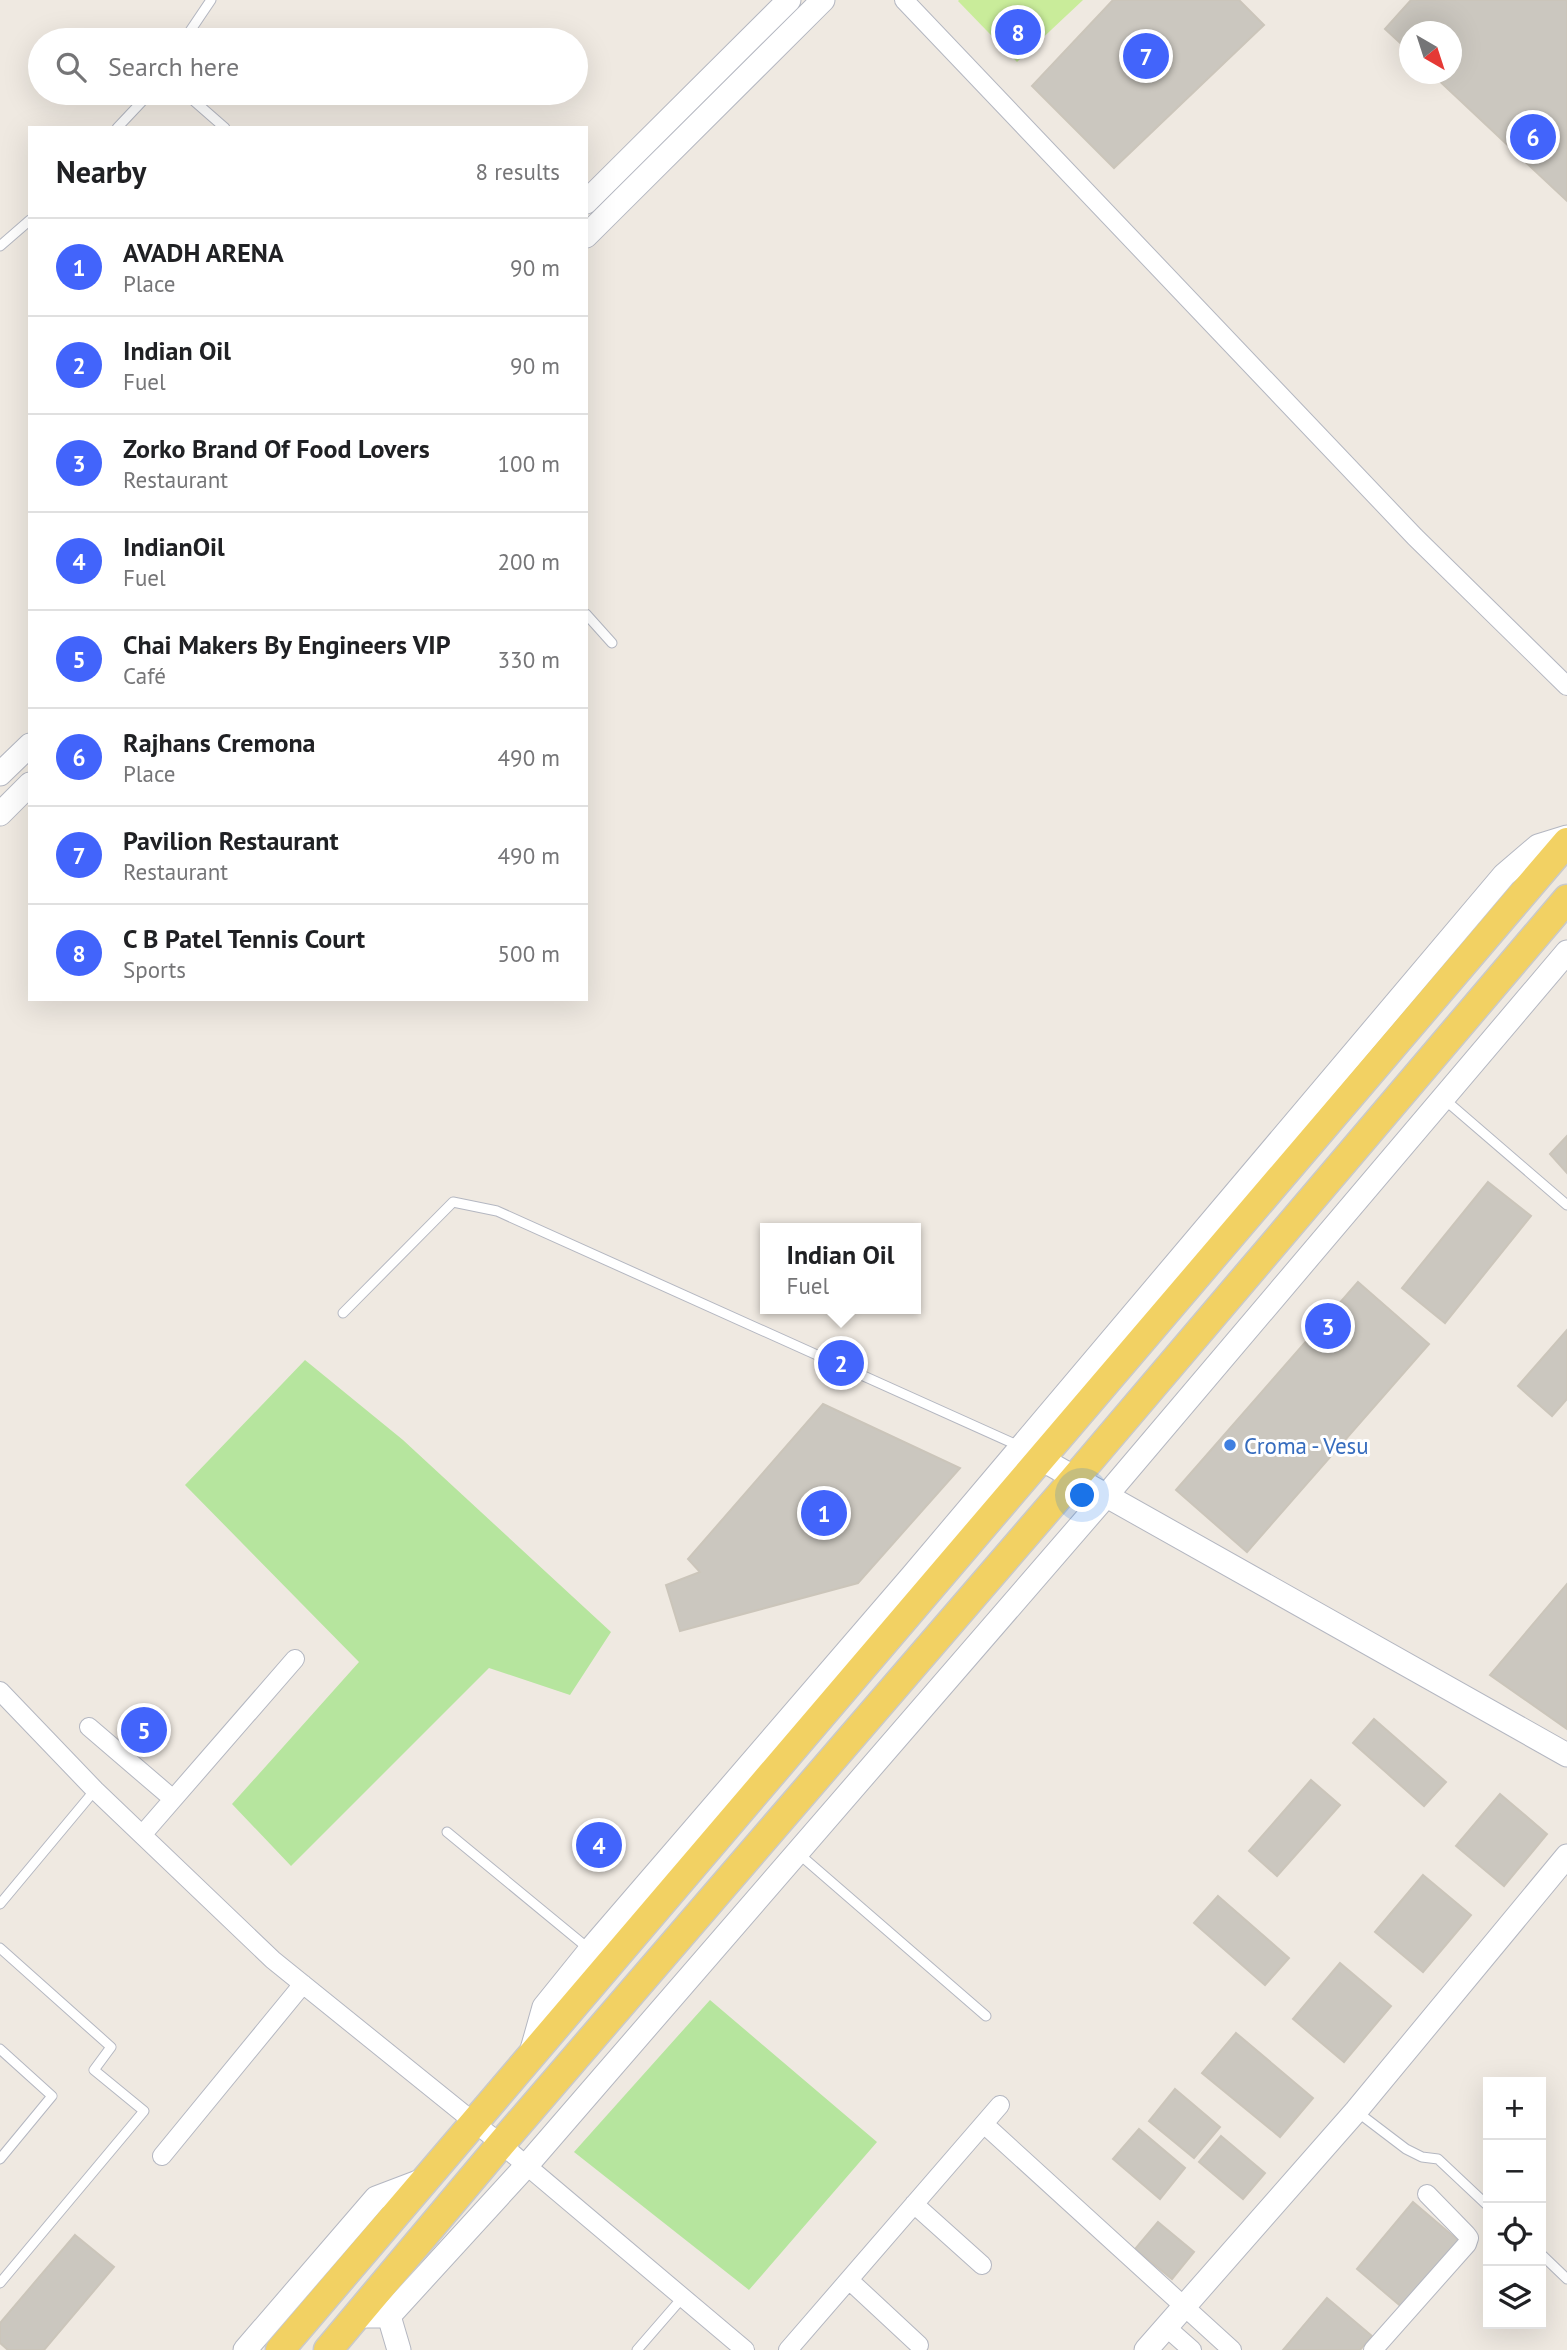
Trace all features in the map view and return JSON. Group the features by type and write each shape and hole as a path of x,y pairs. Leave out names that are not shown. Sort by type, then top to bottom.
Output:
{"main road":[{"path":"280,2350 530,2056 1030,1454 1567,840"},
{"path":"329,2350 501,2144 1074,1479 1567,899"}],"street":[{"path":"588,200 789,0"},
{"path":"588,234 823,0"},
{"path":"904,0 1415,537 1567,686"},
{"path":"0,774 28,747"},
{"path":"0,814 28,787"},
{"path":"355,2316 389,2316 527,2165 1105,1497 1567,952"},
{"path":"530,2056 544,2007 590,1950 1030,1454 1567,1755"},
{"path":"142,1835 295,1659"},
{"path":"0,1691 95,1790 273,1960 527,2165 745,2350"},
{"path":"89,1727 173,1799"},
{"path":"1146,2350 1356,2111 1567,1856"},
{"path":"162,2156 303,1984"},
{"path":"788,2350 1000,2105"},
{"path":"984,2123 1233,2350"},
{"path":"245,2350 376,2198 426,2179"},
{"path":"1373,2350 1467,2244 1469,2238 1466,2234 1427,2194"},
{"path":"914,2204 982,2265"},
{"path":"849,2280 919,2345"},
{"path":"389,2316 399,2350"},
{"path":"1166,2327 1192,2350"}],"lane":[{"path":"192,28 211,0"},
{"path":"119,126 139,105"},
{"path":"199,105 223,126"},
{"path":"0,246 28,222"},
{"path":"588,616 612,643"},
{"path":"1443,1097 1567,1205"},
{"path":"343,1313 453,1202 464,1204 497,1211 1030,1454"},
{"path":"0,1904 95,1790"},
{"path":"447,1832 590,1950"},
{"path":"797,1851 986,2016"},
{"path":"0,1948 111,2048 94,2070 144,2111 0,2283"},
{"path":"0,2049 52,2095 0,2160"},
{"path":"1356,2111 1406,2149 1422,2157 1438,2159 1485,2203"},
{"path":"1546,2260 1567,2279"},
{"path":"637,2350 683,2297"}],"green space":[{"path":"959,0 1083,0 1017,62"},
{"path":"305,1360 403,1440 611,1632 570,1695 489,1668 291,1866 232,1804 359,1662 185,1485"},
{"path":"710,2000 877,2142 749,2290 574,2152"}],"building":[{"path":"1113,0 1239,0 1264,25 1114,168 1032,86"},
{"path":"1411,0 1567,0 1567,201 1443,84 1462,84 1462,21 1399,21 1399,42 1385,29"},
{"path":"1567,1136 1567,1173 1550,1154"},
{"path":"1488,1182 1531,1216 1445,1323 1402,1288"},
{"path":"1358,1282 1429,1344 1247,1552 1176,1490"},
{"path":"1567,1330 1567,1399 1552,1416 1518,1386"},
{"path":"823,1404 960,1468 858,1583 680,1631 666,1585 700,1572 688,1559"},
{"path":"1567,1584 1567,1729 1490,1675"},
{"path":"1374,1719 1446,1782 1424,1806 1353,1743"},
{"path":"1311,1780 1340,1805 1277,1876 1249,1851"},
{"path":"1500,1794 1547,1834 1504,1886 1456,1846"},
{"path":"1423,1875 1471,1915 1423,1972 1375,1932"},
{"path":"1218,1896 1289,1958 1265,1985 1194,1923"},
{"path":"1340,1963 1391,2006 1344,2062 1293,2019"},
{"path":"1236,2033 1313,2098 1280,2137 1202,2073"},
{"path":"1175,2089 1220,2127 1194,2158 1149,2121"},
{"path":"1139,2129 1185,2168 1160,2199 1113,2159"},
{"path":"1221,2136 1265,2173 1243,2199 1199,2162"},
{"path":"1413,2202 1459,2241 1403,2308 1357,2269"},
{"path":"1158,2222 1194,2252 1172,2279 1135,2249"},
{"path":"75,2235 114,2267 44,2350 8,2350 0,2343 0,2323"},
{"path":"1327,2298 1372,2336 1360,2350 1283,2350"}],"place":[{"name":"C B Patel Tennis Court","path":"1018,32"},
{"name":"Pavilion Restaurant","path":"1146,56"},
{"name":"Rajhans Cremona","path":"1533,137"},
{"name":"Zorko Brand Of Food Lovers","path":"1328,1326"},
{"name":"Indian Oil","path":"841,1363"},
{"name":"Croma - Vesu","path":"1230,1445"},
{"name":"AVADH ARENA","path":"824,1513"},
{"name":"Chai Makers By Engineers VIP","path":"144,1730"},
{"name":"IndianOil","path":"599,1845"}]}
